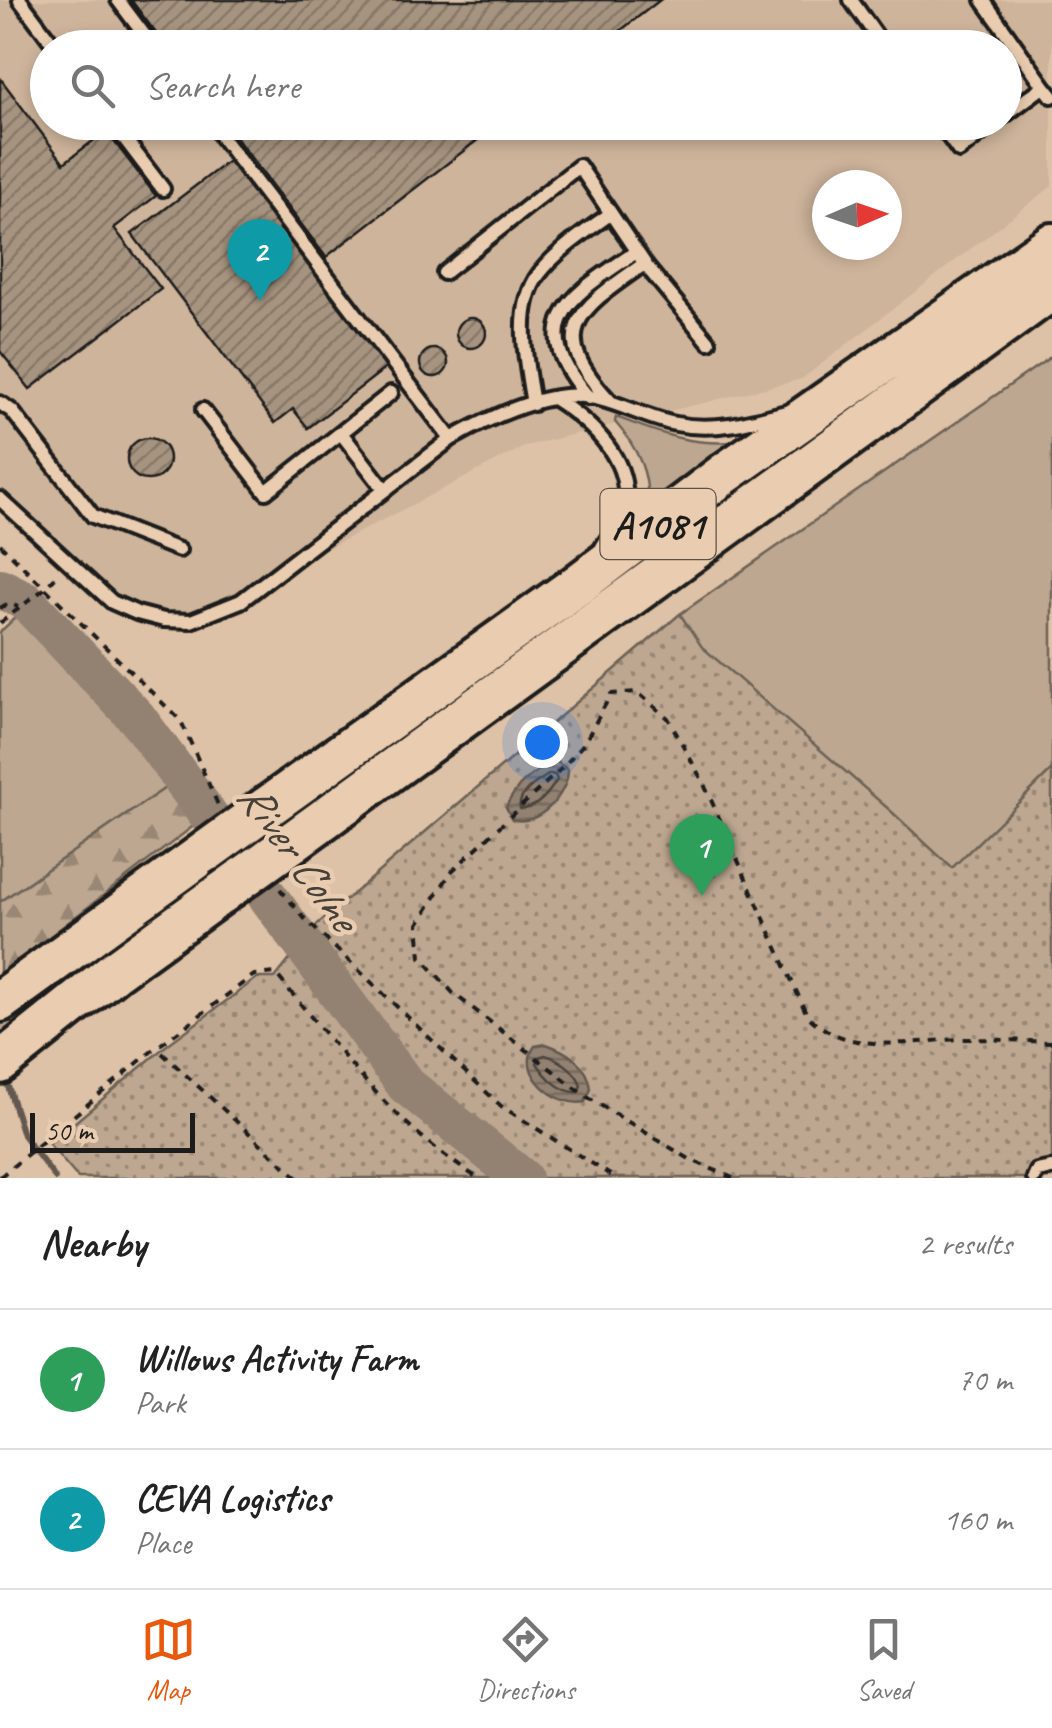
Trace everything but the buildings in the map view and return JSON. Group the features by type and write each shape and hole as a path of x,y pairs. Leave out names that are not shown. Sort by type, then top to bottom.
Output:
{"main road":[{"name":"A1081","path":"0,1002 580,583 724,474 1052,244"},
{"name":"A1081","path":"0,1063 116,970 1052,290"}],"lane":[{"path":"20,0 42,30"},
{"path":"118,0 140,30"},
{"path":"851,0 872,30"},
{"path":"983,0 1004,30"},
{"path":"1022,55 1048,91 1022,106"},
{"path":"126,140 163,189"},
{"path":"224,140 451,439"},
{"path":"951,140 959,151 973,140"},
{"path":"444,273 578,166 640,258 708,342"},
{"path":"533,404 524,352 526,308 537,276 610,214"},
{"path":"589,398 568,375 557,335 562,314 575,294 640,258"},
{"path":"610,402 590,380 573,338 577,320 592,301 640,258"},
{"path":"203,410 266,492 391,393"},
{"path":"0,499 112,602 150,616 191,621 241,601 451,439 484,421 533,404 568,395 610,402 676,424 730,427 836,398"},
{"path":"553,398 582,416 624,474 623,514 580,583"},
{"path":"0,403 12,412 94,516 179,550"},
{"path":"341,433 385,490"},
{"path":"1034,1178 1038,1171 1052,1168"}],"path":[{"path":"0,544 181,720 218,806"},
{"path":"0,624 44,589 69,562"},
{"path":"0,608 10,603 21,607"},
{"path":"733,1178 691,1160 575,1088 454,992 421,956 418,924 452,872 564,766 585,742 611,694 637,692 668,718 703,782 807,1015 822,1031 844,1040 879,1044 966,1039 1052,1042"},
{"path":"270,878 304,918 500,1106 615,1178"},
{"path":"0,1177 152,1051 254,975 275,973 380,1099 436,1150 478,1178"},
{"path":"162,1053 298,1178"}],"shaded area":[{"path":"0,0 1052,0 1052,186 802,379 526,446 216,606 189,613 163,613 115,600 0,490"}],"green space":[{"path":"1052,356 1052,770 953,868 319,923 680,614"},
{"path":"616,417 679,438 746,441 647,511 647,486 641,463 615,422"},
{"path":"21,612 98,682 174,782 0,902 0,632"},
{"path":"680,614 702,647 952,868 1052,770 1052,1178 78,1178 49,1144 167,1045 257,978 275,978 319,923"},
{"path":"174,782 200,821 0,975 0,902"},
{"path":"199,871 210,883 0,1042 0,1015"}],"water":[{"path":"555,760 568,770 557,798 532,819 512,819 506,807 515,791"},
{"path":"546,1044 569,1055 586,1073 591,1089 585,1102 563,1100 535,1077 530,1056 535,1046"}],"waterway":[{"name":"River Colne","path":"0,588 26,601 137,718 406,1085 522,1178"},
{"path":"4,1073 23,1135 55,1178"}],"place":[{"name":"CEVA Logistics","path":"260,301"},
{"name":"Willows Activity Farm","path":"702,896"}]}
